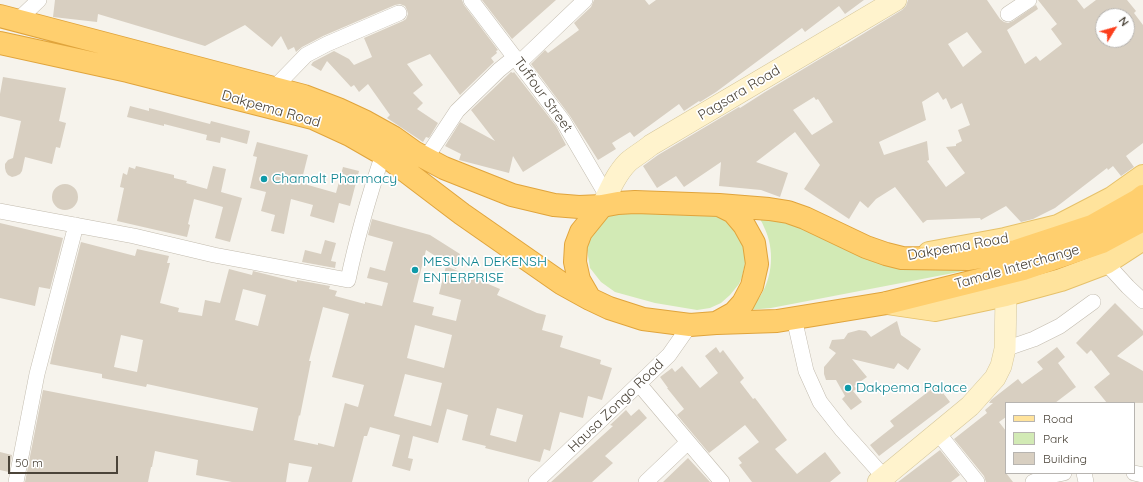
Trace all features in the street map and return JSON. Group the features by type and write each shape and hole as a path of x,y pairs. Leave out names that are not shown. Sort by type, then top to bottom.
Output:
{"highway":[{"name":"Dakpema Road","path":"9,18 304,96 366,122 444,168 512,194 554,205 579,207 605,201 618,203 635,202 719,205 788,212 806,218 866,247 902,258"},
{"name":"Dakpema Road","path":"0,43 128,71 313,118 350,135 383,154 462,214 513,250 561,283 590,299 609,308 643,319 690,325 716,323"},
{"name":"Tamale Interchange","path":"887,303 1023,269 1097,234 1143,196"},
{"path":"590,299 579,280 575,262 576,245 581,232 605,201"},
{"path":"716,323 734,313 743,303 752,286 757,264 754,243 744,225 733,212 719,205"},
{"name":"Tamale Interchange","path":"902,258 977,258 1097,234 1143,220"},
{"path":"716,323 777,321 887,303"}],"main road":[{"name":"Dakpema Road","path":"902,258 1005,240 1058,226 1112,198 1143,176"},
{"path":"887,303 935,310 1006,295 1061,280 1106,263 1143,239"}],"street":[{"path":"9,18 39,0"},
{"name":"Tuffour Street","path":"471,0 563,121 605,201"},
{"path":"426,158 457,111 499,70 517,60 585,0"},
{"name":"Pagsara Road","path":"605,201 622,170 629,162 651,145 873,6 896,0"},
{"path":"1008,14 1029,0"},
{"path":"274,88 306,55 327,44 399,13"},
{"path":"0,211 134,236 214,254 348,280 371,190 383,154"},
{"path":"16,482 37,374 76,225"},
{"path":"1106,263 1143,301"},
{"path":"794,318 806,371 820,402 881,480 970,406 995,378 1001,366 1005,349 1006,295"},
{"path":"1005,349 1034,339 1060,326 1093,302"},
{"name":"Hausa Zongo Road","path":"536,482 669,355 690,325"},
{"path":"639,384 722,482"},
{"path":"938,433 977,482"},
{"path":"646,482 688,442"},
{"path":"1033,482 1048,476 1059,474"}],"green space":[{"path":"624,209 726,215 746,250 745,263 739,284 721,303 710,308 697,310 655,303 615,292 601,282 590,268 587,250 590,233 611,213"},
{"path":"756,213 969,270 771,308 749,310 764,290 770,273 771,263 768,236"}],"building":[{"path":"55,0 462,0 464,5 498,50 496,51 497,53 491,58 494,62 460,95 430,54 407,64 423,85 413,93 423,103 417,109 438,123 429,138 426,137 423,142 387,118 390,115 368,84 359,92 354,85 351,87 327,61 321,71 311,65 313,62 334,51 349,59 354,65 372,57 364,38 406,19 408,14 407,10 405,6 400,4 323,36 302,47 296,52 294,47 288,50 281,36 272,47 245,25 205,46 98,14 97,22 53,17"},
{"path":"482,0 556,0 512,39"},
{"path":"594,0 645,0 649,5 656,0 864,0 845,14 839,6 805,32 802,28 716,92 684,111 679,104 634,137 630,132 612,143 616,149 598,160 570,116 531,64 545,50 548,53 579,30 574,23 591,7"},
{"path":"908,0 987,0 1000,19 1008,23 1036,5 1038,9 1007,30 1025,64 1036,56 1040,61 1062,44 1051,29 1057,24 1038,0 1077,0 1084,9 1096,0 1127,0 1134,8 1095,8 1095,48 1135,48 1135,14 1143,25 1143,143 1126,156 1134,167 1121,176 1113,166 1108,170 1107,168 1055,208 1033,219 1021,222 1006,206 981,220 980,218 927,220 923,223 895,187 876,199 868,208 860,201 849,219 804,189 820,165 795,132 756,162 788,173 780,197 761,190 719,186 721,162 684,187 676,176 657,188 643,166 658,155 739,107 740,108 902,10 906,6","holes":["967,32 982,52 963,67 948,44","938,92 943,100 946,98 951,109 962,103 970,125 958,130 962,141 956,144 956,146 946,147 965,173 946,187 927,161 929,160 927,141 884,155 879,142 926,120 922,102","814,97 816,100 818,99 833,122 812,135 793,110"]},
{"path":"511,72 514,72 556,126 566,145 523,172 513,156 509,173 459,160 461,154 445,146 460,122 495,141 471,110"},
{"path":"3,77 66,88 59,121 66,123 60,148 56,147 52,164 25,157 22,171 20,174 12,177 6,172 5,164 8,160 13,158 21,121 0,116 0,94"},
{"path":"130,106 149,111 149,108 210,124 211,121 250,131 247,144 221,137 220,143 206,140 207,135 164,124 164,126 127,117"},
{"path":"257,142 308,155 301,183 336,193 343,167 359,171 350,206 339,203 334,223 310,216 313,205 291,199 284,234 271,231 275,215 261,211 266,192 250,188 257,157 253,156"},
{"path":"136,166 174,175 174,178 187,181 186,183 207,189 213,166 226,169 221,192 242,198 230,242 215,238 223,207 194,199 188,224 190,225 187,237 117,221 124,188 120,187 123,173 127,175 129,167 135,169"},
{"path":"65,184 74,188 78,197 74,206 65,210 56,206 52,197 56,188"},
{"path":"372,219 430,235 460,254 456,269 426,250 413,302 434,307 432,315 456,321 461,300 439,294 446,266 500,289 497,295 537,313 546,315 542,330 563,336 560,347 601,360 600,364 612,368 602,400 588,396 583,418 560,412 550,451 544,449 540,462 485,448 486,446 462,440 468,415 447,409 438,443 413,436 408,458 413,459 410,471 392,466 400,435 370,427 367,436 364,436 352,482 308,482 312,467 289,463 286,482 232,482 196,475 198,460 155,451 148,482 25,482 43,390 253,431 258,408 147,384 146,387 102,378 102,374 50,364 81,242 135,256 137,249 169,256 167,263 170,263 160,303 179,308 178,312 202,316 205,300 220,303 229,269 252,275 253,271 297,282 297,280 330,286 329,289 337,291 335,296 365,304 365,302 382,306 388,283 367,278 370,267 385,271 393,242 368,235","holes":["243,289 266,295 258,326 235,320","323,307 349,314 332,377 364,385 358,407 345,403 334,447 294,440 311,361 309,361","415,325 452,335 444,368 407,358","121,335 143,340 137,372 114,367","405,374 442,383 431,426 394,416","497,408 523,415 516,442 490,435"]},
{"path":"0,223 63,238 50,289 39,287 35,306 0,298"},
{"path":"325,240 336,243 331,261 336,262 335,268 302,262 305,250 321,254"},
{"path":"1115,303 1143,331 1143,335 1117,356 1143,371 1143,403 1106,402 1094,387 1110,374 1091,350 1087,354 1076,343"},
{"path":"897,321 901,335 921,349 908,370 898,363 894,369 852,359 867,377 854,386 857,389 853,391 862,402 851,410 842,399 845,396 836,380 826,380 824,374 824,367 836,353 829,348 832,340 844,339 848,333 859,330 866,331 871,337"},
{"path":"716,347 720,353 723,350 744,378 740,382 753,399 755,398 787,440 775,449 797,474 825,452 841,473 830,482 752,482 739,465 742,463 738,458 759,442 745,425 709,453 677,415 684,409 660,377 672,368 675,372 682,366 700,388 718,373 705,356"},
{"path":"1057,347 1065,357 1058,363 1076,387 1056,402 1005,402 1005,418 999,422 1005,430 1005,474 1007,474 1013,482 986,482 984,476 954,439 987,413 985,410 993,403 989,403 991,400 1018,379 1022,384 1043,369 1037,362"},
{"path":"937,385 950,402 879,456 870,445 894,426 890,421"},
{"path":"639,409 647,418 605,456 613,463 592,482 551,482 613,426 610,425 626,410 631,416"},
{"path":"940,450 960,475 951,482 898,482"},
{"path":"0,452 12,455 9,472 0,470"},
{"path":"688,458 710,482 663,482"}],"place":[{"name":"Chamalt Pharmacy","path":"264,179"},
{"name":"MESUNA DEKENSH ENTERPRISE","path":"415,270"},
{"name":"Dakpema Palace","path":"848,388"}]}
